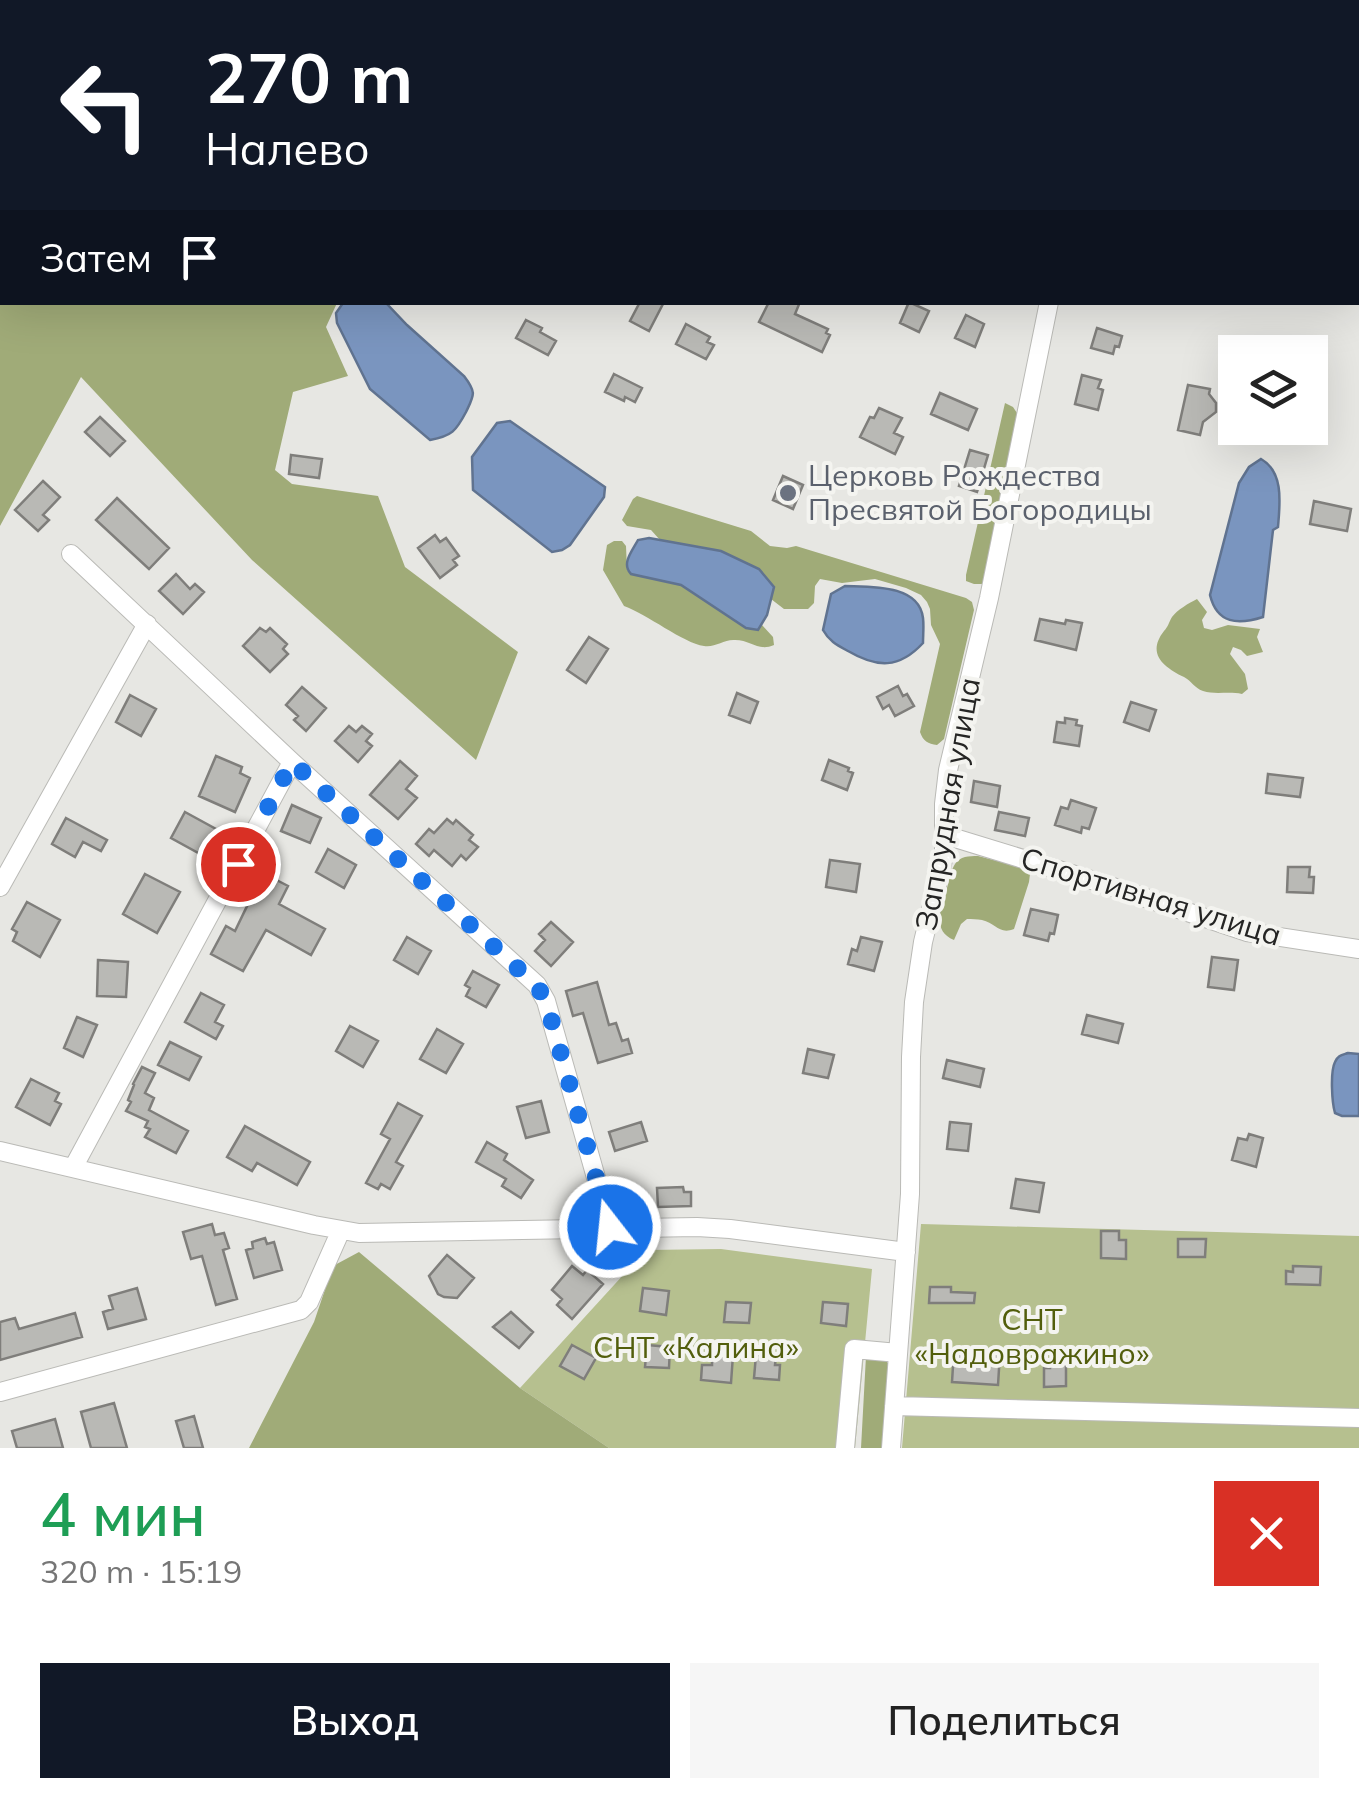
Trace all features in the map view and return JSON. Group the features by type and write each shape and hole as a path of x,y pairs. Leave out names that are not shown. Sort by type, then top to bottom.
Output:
{"street":[{"name":"Запрудная улица","path":"890,1448 910,1194 914,1002 923,942 944,856 948,770 989,598 1049,305"},
{"path":"71,554 537,986 546,1001 610,1227"},
{"path":"0,887 146,624"},
{"path":"73,1168 292,762"},
{"name":"Спортивная улица","path":"945,836 1246,932 1359,949"},
{"path":"0,1151 359,1233 610,1227 730,1229 906,1252"},
{"path":"0,1392 301,1310 310,1302 341,1230"},
{"path":"845,1448 854,1349 898,1353"},
{"path":"894,1406 1359,1418"}],"green space":[{"path":"0,305 336,305 326,327 348,376 293,392 275,470 292,484 378,496 405,567 518,652 476,760 252,560 81,377 0,526"},
{"path":"1005,403 1017,413 983,584 974,584 966,581 966,575"},
{"path":"637,496 751,531 770,546 796,546 972,602 974,610 944,739 937,745 931,744 920,732 940,644 931,625 930,609 921,595 875,579 842,583 820,579 815,586 814,603 808,609 784,609 771,599 773,587 721,551 660,540 651,530 627,526 622,520"},
{"path":"622,541 626,546 627,570 631,574 681,585 746,628 758,629 762,625 773,637 774,645 763,647 731,640 704,646 624,606 603,570 607,545"},
{"path":"1197,599 1207,612 1202,620 1204,628 1228,625 1260,629 1257,637 1263,652 1247,656 1233,647 1230,654 1245,674 1248,689 1242,694 1200,690 1170,669 1157,653 1159,639 1172,617"},
{"path":"978,856 1025,868 1030,874 1029,882 1014,929 1005,931 982,920 967,919 954,940 942,931 942,902 955,864 962,858"},
{"name":"СНТ «Надовражино»","path":"921,1224 1359,1236 1359,1448 902,1448"},
{"name":"СНТ «Калина»","path":"721,1249 872,1269 855,1448 609,1448 520,1388 646,1250"},
{"path":"359,1252 520,1388 609,1448 249,1448 314,1322 333,1266"},
{"path":"866,1356 881,1357 888,1363 883,1448 861,1448"}],"water":[{"path":"342,305 388,305 464,376 472,398 452,432 430,440 370,389 337,323 336,313"},
{"path":"510,421 605,487 604,497 570,545 562,550 552,552 473,490 472,457 497,423"},
{"path":"1261,459 1274,472 1280,498 1263,617 1230,620 1218,612 1210,595 1239,483 1249,467"},
{"path":"649,538 721,551 759,569 774,587 767,615 758,630 746,628 681,585 631,574 627,562 631,553 638,540"},
{"path":"845,586 892,590 913,599 923,618 923,643 905,658 878,663 834,642 823,630 831,594"},
{"path":"1359,1054 1359,1116 1342,1116 1334,1108 1333,1067 1339,1057"}],"building":[{"path":"638,305 662,305 649,331 630,321"},
{"path":"768,305 799,305 795,314 828,329 826,333 830,335 822,352 759,322"},
{"path":"908,305 929,311 919,332 900,323"},
{"path":"966,315 984,324 975,347 955,338"},
{"path":"526,320 556,341 548,355 516,338"},
{"path":"686,324 710,337 707,342 714,345 706,359 676,344"},
{"path":"1097,328 1122,336 1113,354 1091,348"},
{"path":"614,374 642,388 635,402 605,392"},
{"path":"1082,375 1101,380 1098,410 1075,404"},
{"path":"1188,385 1210,389 1216,403 1216,412 1203,422 1200,435 1178,430"},
{"path":"940,393 977,409 968,430 931,414"},
{"path":"879,408 902,418 894,433 903,437 895,454 860,437"},
{"path":"100,417 125,441 110,456 85,432"},
{"path":"970,450 988,455 977,492 959,486"},
{"path":"291,455 322,459 319,478 289,474"},
{"name":"Церковь Рождества Пресвятой Богородицы","path":"783,476 803,485 793,509 773,500"},
{"path":"43,481 60,497 43,515 49,520 38,531 15,510"},
{"path":"117,498 169,548 149,569 96,520"},
{"path":"1314,501 1351,509 1347,531 1310,524"},
{"path":"435,535 440,542 446,538 459,556 453,560 457,565 440,578 418,548"},
{"path":"176,574 190,589 195,584 204,592 183,614 159,591"},
{"path":"1040,619 1082,623 1076,650 1035,640"},
{"path":"260,628 266,632 270,628 287,644 283,649 288,654 270,672 243,646"},
{"path":"589,637 608,649 586,683 567,670"},
{"path":"898,686 914,706 895,716 889,705 883,709 877,697"},
{"path":"302,687 326,708 306,731 286,705"},
{"path":"737,693 758,702 750,723 729,715"},
{"path":"130,695 156,709 141,736 116,722"},
{"path":"1131,702 1156,710 1149,731 1124,722"},
{"path":"1065,718 1077,720 1076,725 1082,726 1079,746 1054,742 1057,722 1065,723"},
{"path":"349,726 356,732 362,726 372,734 366,741 372,746 358,762 335,741"},
{"path":"216,756 242,767 240,773 250,778 235,812 199,796"},
{"path":"829,760 853,773 847,790 822,780"},
{"path":"400,761 417,776 406,789 417,798 398,819 370,795"},
{"path":"1268,774 1303,778 1300,797 1266,793"},
{"path":"974,781 1000,786 997,807 971,802"},
{"path":"1071,800 1096,808 1089,829 1082,827 1081,833 1055,825 1061,807 1068,809"},
{"path":"292,805 321,818 310,843 281,831"},
{"path":"185,812 216,829 202,855 171,838"},
{"path":"999,812 1029,818 1025,836 995,830"},
{"path":"66,818 107,840 101,851 83,842 75,857 52,844"},
{"path":"447,819 453,824 456,820 473,835 469,840 478,847 466,860 461,855 452,866 434,850 429,856 416,844 429,829 434,833"},
{"path":"328,849 356,865 344,888 316,872"},
{"path":"830,860 860,864 856,892 826,887"},
{"path":"1288,867 1310,867 1313,893 1287,892"},
{"path":"263,873 288,886 279,904 325,929 311,955 266,930 243,971 211,954 226,926 235,931"},
{"path":"145,874 180,892 157,933 123,914"},
{"path":"27,902 60,920 40,957 13,941 17,932 12,929"},
{"path":"1031,909 1058,915 1054,934 1050,933 1048,941 1024,935"},
{"path":"551,922 573,942 551,966 535,951 545,940 539,934"},
{"path":"407,937 431,951 418,974 394,960"},
{"path":"861,937 882,942 874,971 848,964"},
{"path":"1212,957 1238,960 1234,990 1208,987"},
{"path":"98,960 128,962 126,997 97,996"},
{"path":"473,971 499,985 486,1007 466,996 470,988 465,985"},
{"path":"597,982 609,1025 616,1023 622,1041 628,1039 632,1053 598,1063 583,1013 573,1016 566,991"},
{"path":"201,993 224,1005 215,1022 223,1026 216,1039 185,1022"},
{"path":"1087,1015 1123,1024 1118,1043 1082,1034"},
{"path":"77,1017 97,1025 83,1057 64,1048"},
{"path":"350,1026 378,1041 363,1067 336,1051"},
{"path":"437,1029 463,1044 446,1073 420,1059"},
{"path":"170,1042 201,1057 189,1080 158,1065"},
{"path":"808,1049 834,1055 828,1078 803,1073"},
{"path":"947,1060 984,1069 980,1087 943,1078"},
{"path":"142,1067 155,1073 145,1093 154,1098 149,1110 188,1131 176,1153 145,1137 150,1129 145,1127 148,1121 126,1111"},
{"path":"31,1079 59,1093 55,1101 61,1104 50,1125 16,1107"},
{"path":"541,1101 549,1132 526,1138 517,1107"},
{"path":"398,1103 422,1116 396,1162 403,1166 390,1189 381,1184 378,1189 366,1183 390,1139 381,1134"},
{"path":"641,1122 647,1141 615,1151 609,1132"},
{"path":"950,1122 971,1124 968,1151 947,1149"},
{"path":"245,1126 310,1162 297,1185 257,1163 252,1171 227,1157"},
{"path":"1249,1134 1263,1138 1256,1167 1232,1160 1238,1138 1247,1140"},
{"path":"487,1142 507,1154 504,1160 533,1180 521,1198 502,1186 506,1179 476,1162"},
{"path":"1016,1179 1044,1183 1039,1212 1011,1208"},
{"path":"683,1187 684,1192 691,1192 691,1206 658,1207 657,1188"},
{"path":"212,1224 215,1235 224,1233 229,1248 223,1250 237,1299 216,1305 202,1256 191,1259 183,1232"},
{"path":"1101,1231 1119,1231 1119,1240 1126,1240 1126,1259 1101,1258"},
{"path":"265,1238 267,1244 274,1242 282,1270 254,1278 246,1250 253,1248 252,1242"},
{"path":"1178,1239 1206,1239 1205,1257 1178,1257"},
{"path":"447,1255 474,1278 457,1298 438,1294 429,1276"},
{"path":"572,1266 583,1275 587,1270 603,1284 572,1319 557,1305 562,1299 552,1290"},
{"path":"1293,1266 1321,1267 1320,1285 1286,1284 1286,1271 1293,1272"},
{"path":"930,1287 975,1293 974,1303 929,1303"},
{"path":"137,1288 146,1319 108,1329 103,1312 113,1309 109,1296"},
{"path":"643,1288 669,1291 666,1315 640,1311"},
{"path":"726,1302 751,1303 749,1323 724,1322"},
{"path":"823,1302 848,1304 846,1326 821,1323"},
{"path":"511,1312 533,1332 519,1348 493,1327"},
{"path":"75,1313 82,1337 0,1360 0,1322 15,1318 19,1329"},
{"path":"572,1345 596,1358 584,1379 560,1366"},
{"path":"647,1345 670,1347 669,1368 645,1367"},
{"path":"954,1350 1000,1353 998,1385 952,1382"},
{"path":"712,1353 733,1355 731,1383 701,1380 702,1365 712,1365"},
{"path":"756,1355 776,1356 779,1380 754,1378"},
{"path":"1066,1359 1066,1386 1044,1387 1044,1368 1050,1368 1050,1360"},
{"path":"114,1403 127,1448 91,1448 81,1412"},
{"path":"194,1416 203,1448 184,1448 176,1421"},
{"path":"55,1419 63,1448 17,1448 12,1431"}],"place":[{"name":"Церковь Рождества Пресвятой Богородицы","path":"788,493"}],"route":[{"path":"238,864 292,762 537,986 546,1001 610,1227"}]}
